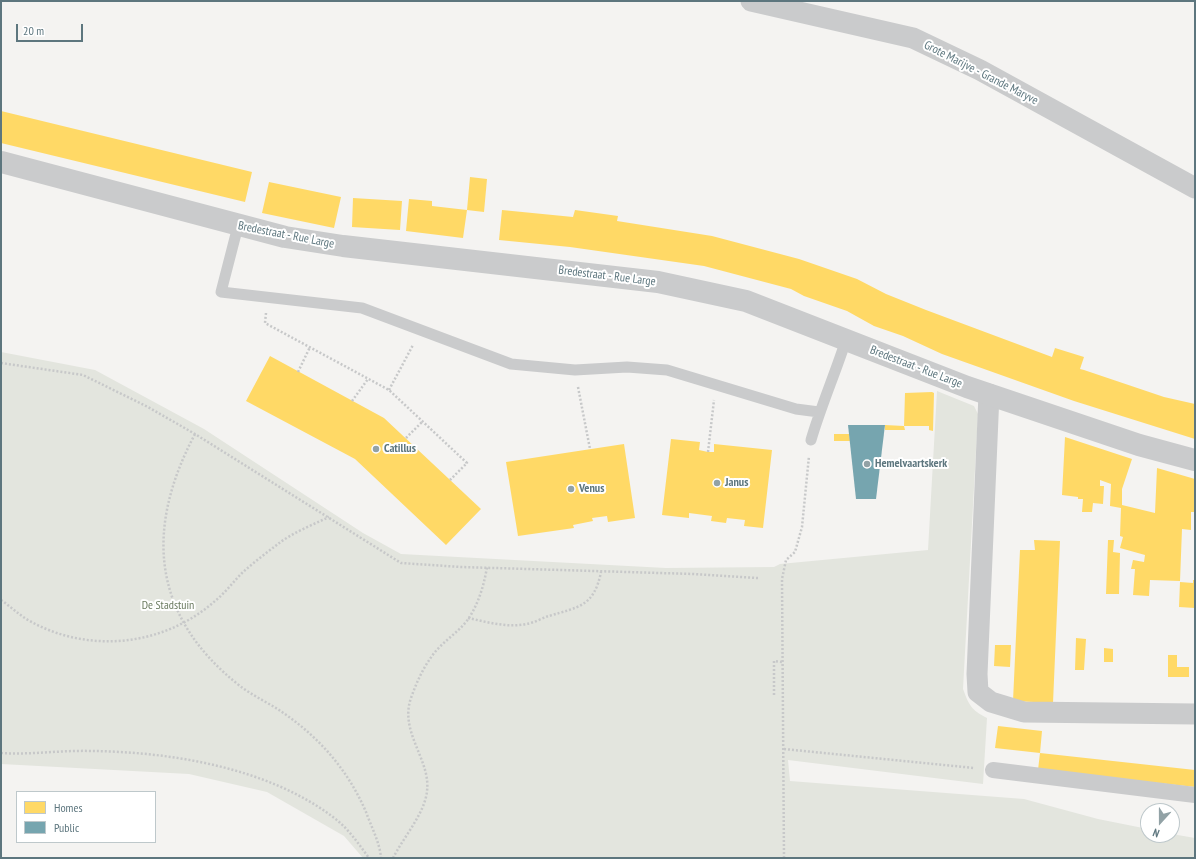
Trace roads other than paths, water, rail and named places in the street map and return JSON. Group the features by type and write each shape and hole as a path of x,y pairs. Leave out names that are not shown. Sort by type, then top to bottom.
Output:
{"street":[{"name":"Grote Marijve - Grande Maryve","path":"751,1 913,38 980,70 1195,188"},
{"name":"Bredestraat - Rue Large","path":"1,162 238,226 285,237 343,246 658,282 746,301 989,394 1132,443 1195,460"},
{"path":"989,394 977,674 978,692 992,702 1024,712 1195,714"},
{"path":"993,770 1195,795"}],"lane":[{"path":"238,226 221,292 362,308 511,364 575,370 627,367 667,370 716,383 796,409 819,412"},
{"path":"811,440 819,412 834,377 846,340"}],"place":[{"name":"Catillus","path":"376,449"},
{"name":"Hemelvaartskerk","path":"867,464"},
{"name":"Janus","path":"717,483"},
{"name":"Venus","path":"571,489"}],"park label":[{"name":"De Stadstuin","path":"168,606"}]}
